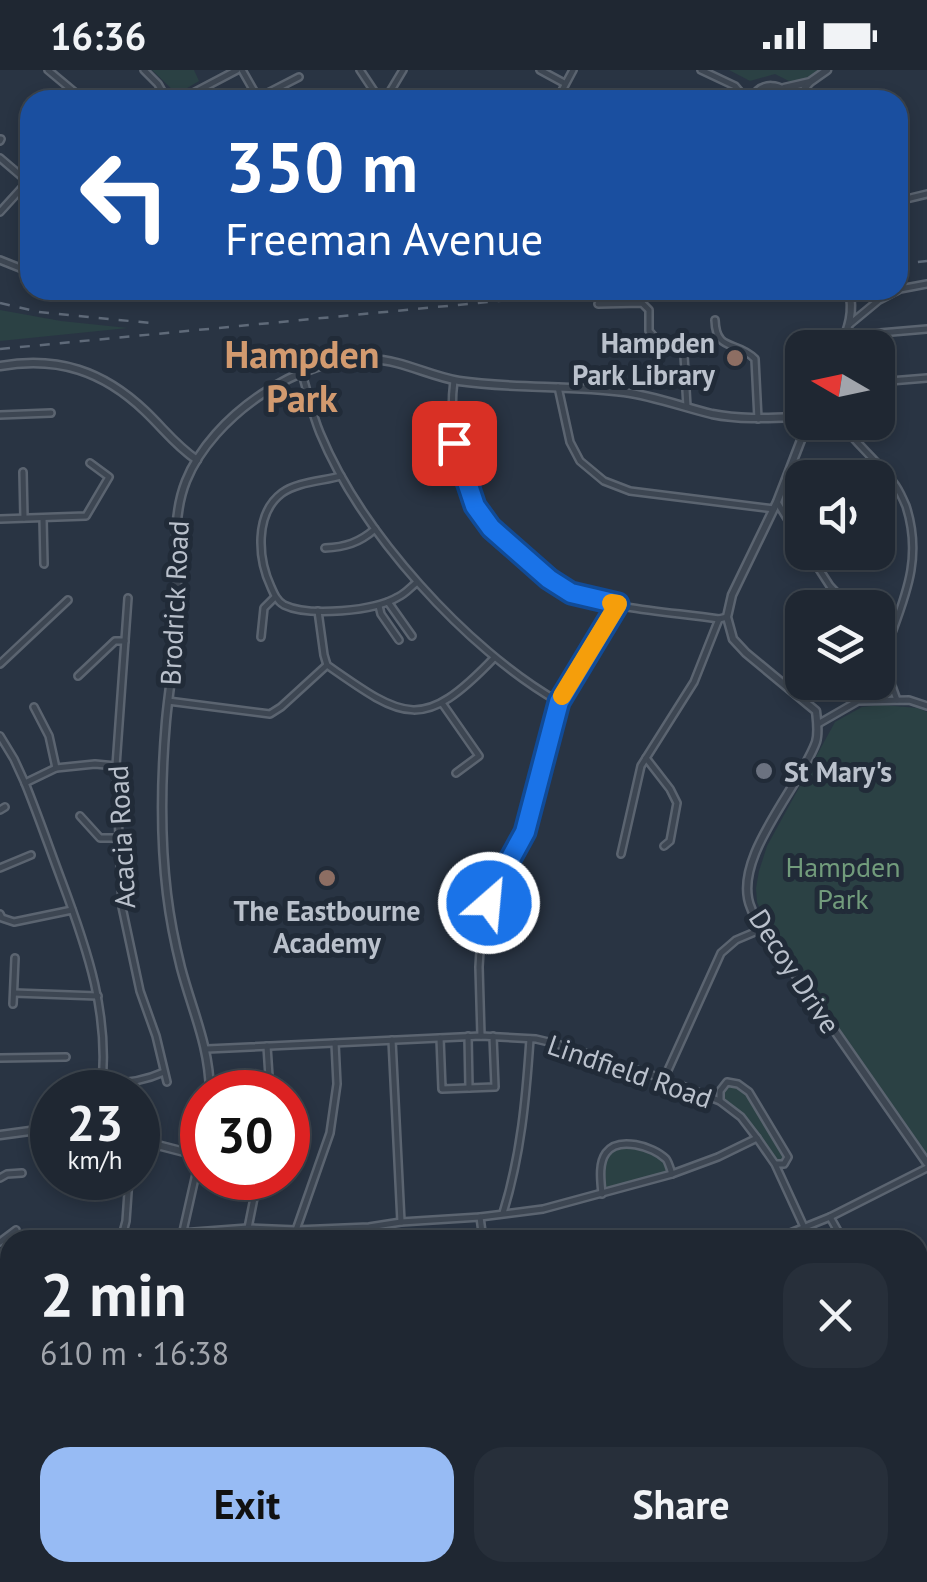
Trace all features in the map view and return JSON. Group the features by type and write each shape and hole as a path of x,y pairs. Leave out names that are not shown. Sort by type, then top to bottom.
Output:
{"street":[{"path":"48,70 72,90"},
{"path":"144,70 161,90"},
{"path":"200,90 239,70"},
{"path":"540,70 565,84"},
{"path":"562,90 572,70"},
{"path":"701,70 717,74 738,88 783,88 810,82"},
{"path":"803,90 827,70"},
{"path":"274,90 299,77"},
{"path":"0,158 20,174"},
{"path":"0,212 20,189"},
{"path":"850,324 881,300"},
{"path":"848,330 852,302 871,306"},
{"path":"598,304 642,303 649,310 649,331 656,339 678,346 684,355 687,407"},
{"path":"715,320 720,341 755,359 758,419"},
{"path":"895,332 927,329"},
{"name":"Brodrick Road","path":"208,1070 206,1049 170,917 161,792 178,623 178,513 185,483 217,433 248,403 301,372 342,360 371,359 398,362 454,380 629,392 712,414 785,418"},
{"path":"0,366 56,364 84,370 116,387 146,412 175,445 197,460"},
{"path":"301,372 319,432 374,529 418,582 494,658 559,702"},
{"path":"895,381 927,378"},
{"path":"454,380 450,408 454,443 475,506 491,528 549,579 571,593 618,604 723,618"},
{"path":"558,387 570,442 580,461 604,481 630,491 776,505"},
{"path":"0,416 51,413"},
{"path":"622,854 641,766 694,682 776,505 801,440"},
{"path":"856,440 898,488 914,525 914,572 895,628"},
{"path":"0,519 86,516 109,476 90,463"},
{"path":"23,472 24,518"},
{"path":"341,476 295,486 280,494 267,511 261,555 275,598 282,604 318,610 378,606 418,582"},
{"path":"776,505 785,518"},
{"path":"43,518 44,564"},
{"path":"324,548 348,546 374,529"},
{"name":"Acacia Road","path":"128,598 116,766 122,907 140,991 167,1082"},
{"path":"261,637 264,608 275,598"},
{"path":"0,664 68,600"},
{"path":"388,602 412,636"},
{"path":"481,1036 480,934 496,885 525,832 559,702 618,604"},
{"path":"378,606 399,640"},
{"path":"318,610 327,664 400,710 426,710 442,703 466,688 494,658"},
{"name":"Decoy Drive","path":"723,618 746,654 816,710 818,724 817,740 750,867 746,888 750,906 927,1165"},
{"path":"78,676 115,641 125,641"},
{"path":"168,700 270,714 327,664"},
{"path":"895,694 897,700 927,706"},
{"path":"818,724 858,701 874,700"},
{"path":"442,703 479,756 456,772"},
{"path":"34,707 49,736 56,768"},
{"path":"0,736 25,783 89,957 98,996 102,1070"},
{"path":"0,753 8,748"},
{"path":"646,758 677,804 670,841 664,846"},
{"path":"25,783 56,768 116,766"},
{"path":"80,816 100,838 118,838"},
{"path":"0,868 31,855"},
{"path":"0,914 14,922 72,910"},
{"path":"664,1079 721,953 736,940 763,928"},
{"path":"13,1004 16,958"},
{"path":"14,993 98,996"},
{"path":"468,1036 469,1088"},
{"name":"Lindfield Road","path":"206,1049 468,1036 530,1038 557,1044 720,1100 758,1138 804,1226"},
{"path":"440,1038 442,1090 495,1088 493,1036"},
{"path":"503,1213 522,1136 530,1038"},
{"path":"392,1040 401,1222"},
{"path":"296,1230 330,1134 337,1084 335,1042"},
{"path":"266,1046 268,1070"},
{"path":"0,1058 66,1056"},
{"path":"160,1074 164,1072"},
{"path":"720,1100 720,1091 727,1082 749,1092 788,1157 784,1164 774,1164"},
{"path":"0,1135 30,1131"},
{"path":"233,1230 369,1227 543,1209 672,1174 718,1158 758,1138"},
{"path":"602,1194 600,1170 604,1154 616,1145 630,1144 650,1150 667,1160 672,1174"},
{"path":"795,1230 830,1217 927,1165"},
{"path":"0,1178 22,1173"},
{"path":"124,1230 128,1200"},
{"path":"183,1230 190,1200"},
{"path":"248,1228 254,1200"},
{"path":"480,1216 482,1230"},
{"path":"830,1217 837,1230"}],"green space":[{"path":"152,70 194,70 199,81 184,90 173,90"},
{"path":"729,70 821,70 795,84 775,74 750,81"},
{"path":"0,310 61,321 128,328 0,341"},
{"name":"Hampden Park","path":"882,705 927,712 927,1155 768,927 757,902 759,871 767,846 835,722 862,707"},
{"path":"727,1082 749,1092 788,1157 784,1164 775,1164 741,1117 720,1101 720,1091"},
{"path":"629,1144 656,1153 672,1174 602,1194 604,1154 616,1145"}],"railway":[{"path":"908,263 927,261"},
{"path":"0,349 509,300"},
{"path":"0,303 39,312 150,323"}],"slow traffic":[{"path":"562,696 618,604 611,603"}],"place":[{"name":"Hampden Park Library","path":"735,358"},
{"name":"St Mary's","path":"764,771"},
{"name":"The Eastbourne Academy","path":"327,878"}],"district":[{"name":"Hampden Park","path":"302,375"}],"route":[{"path":"454,443 475,506 491,528 518,554 571,593 618,604 559,702 525,832 489,903"}]}
